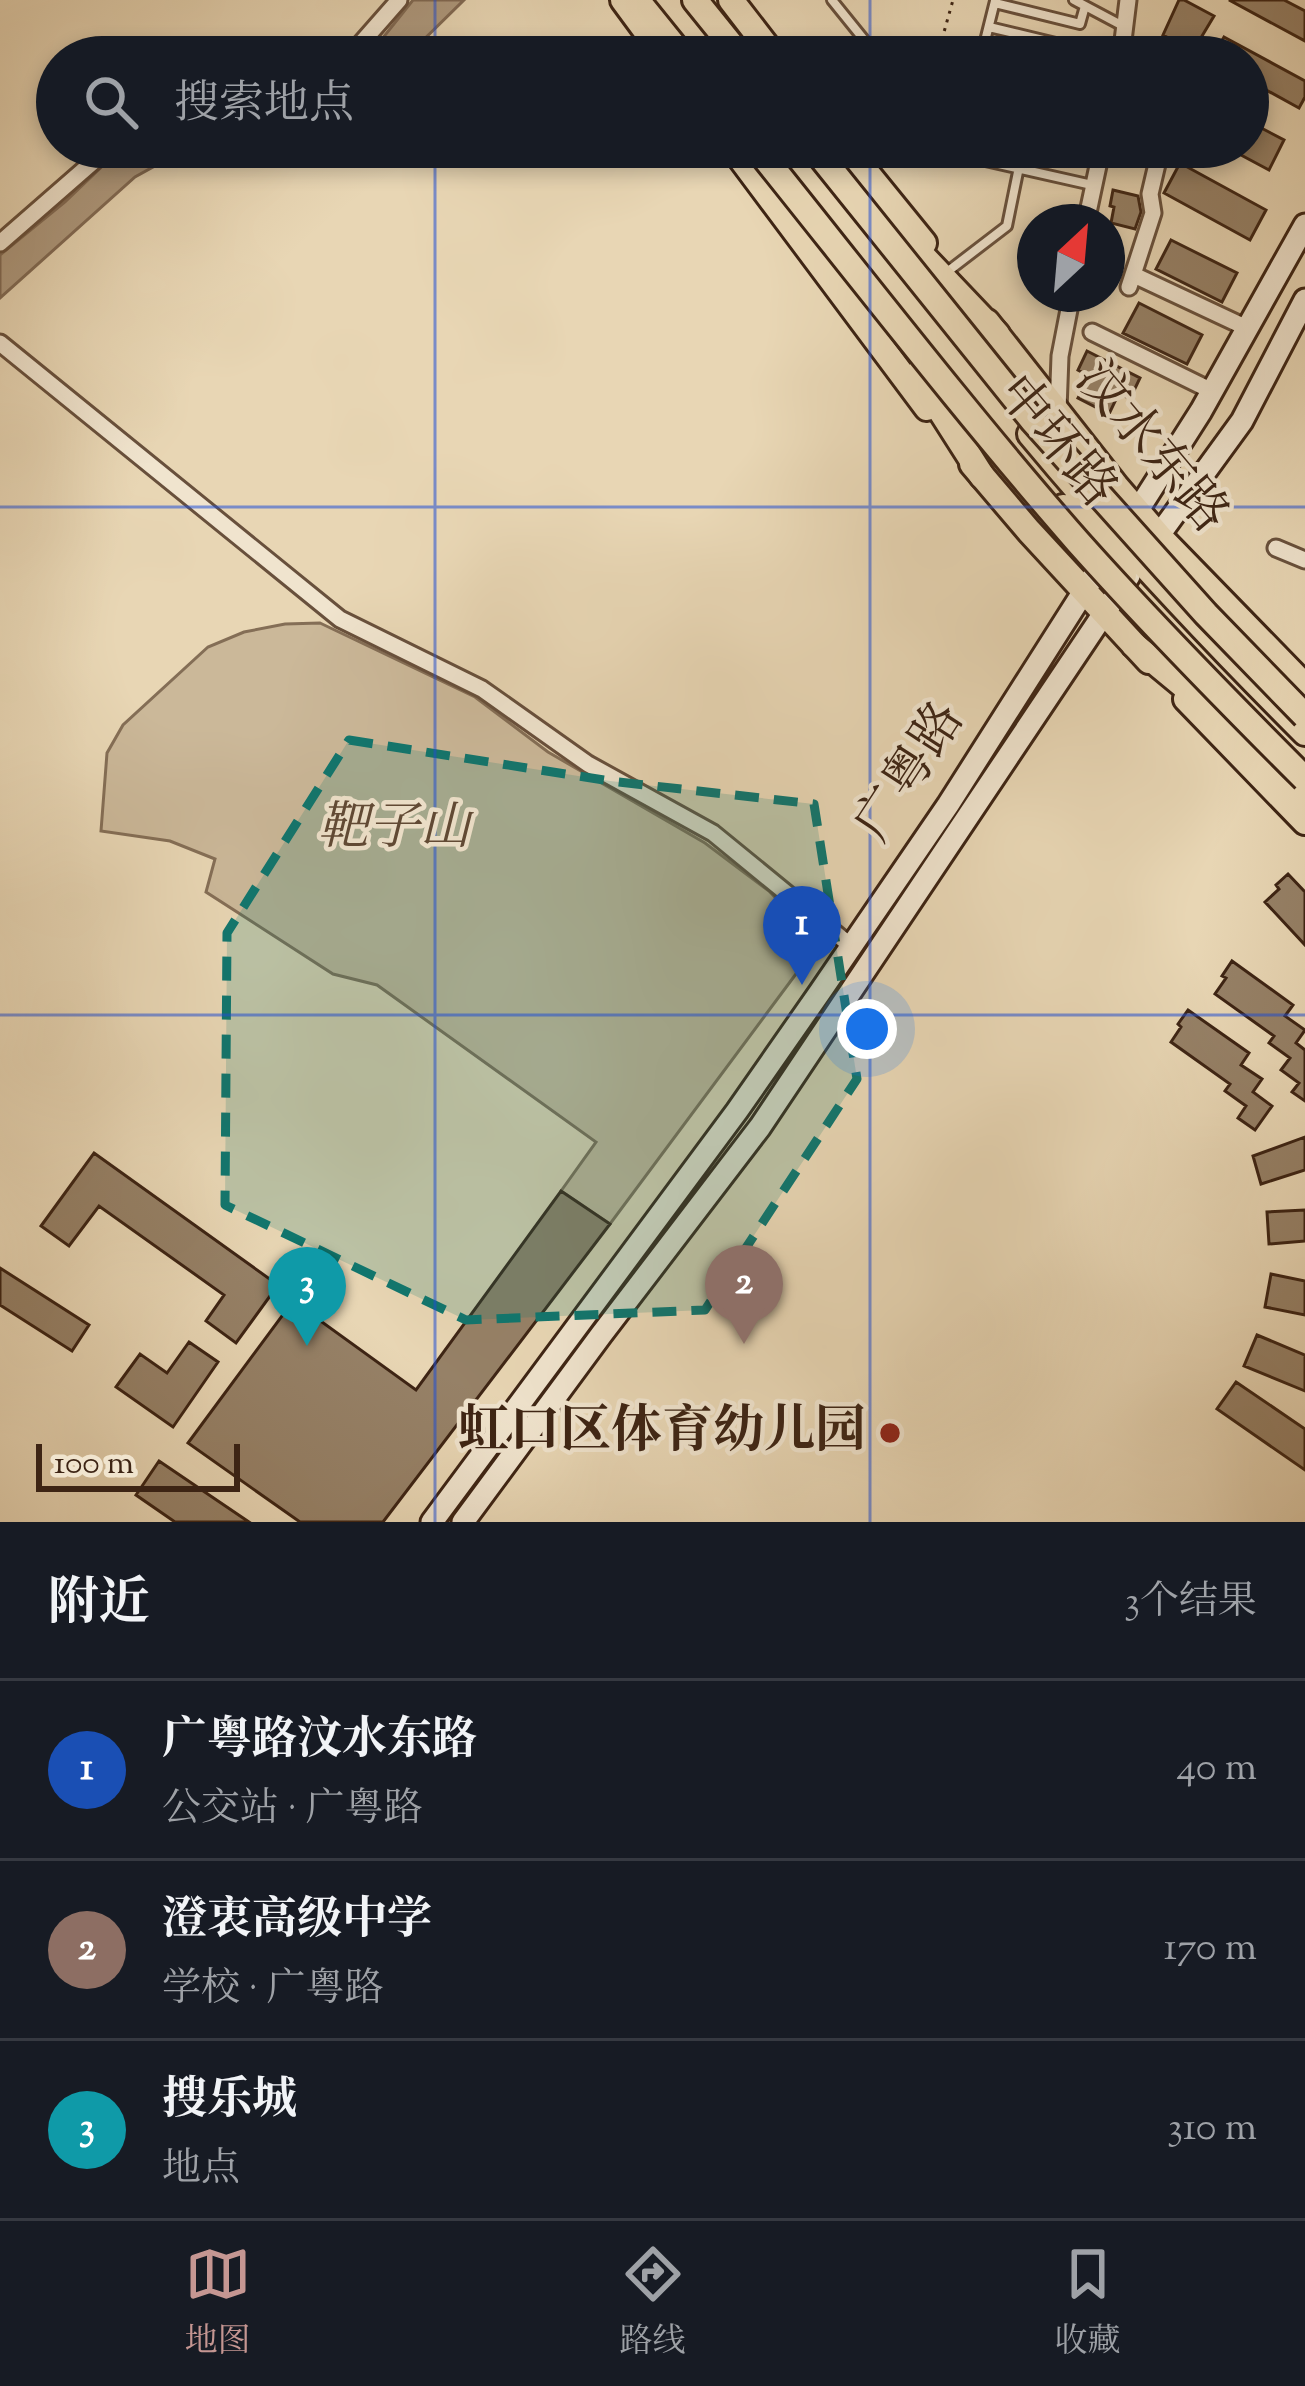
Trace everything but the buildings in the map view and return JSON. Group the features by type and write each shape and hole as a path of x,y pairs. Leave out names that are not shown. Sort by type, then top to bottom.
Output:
{"main road":[{"path":"623,0 650,36"},
{"path":"635,0 663,36"},
{"path":"650,0 679,36"},
{"path":"681,0 711,36"},
{"path":"695,0 724,36"},
{"path":"715,0 743,36"},
{"path":"731,0 759,36"},
{"path":"755,168 944,431 1104,613 1305,822"},
{"path":"757,168 917,374 982,476"},
{"name":"中环路","path":"758,168 1079,542 1305,779"},
{"name":"汶水东路","path":"787,168 1005,440 1113,547 1299,747"},
{"name":"汶水东路","path":"826,168 1113,547"},
{"name":"中环路","path":"827,168 1033,422 1305,716"},
{"path":"835,168 883,204 997,334"},
{"name":"汶水东路","path":"861,168 883,204 947,272 1138,512 1305,686"},
{"name":"广粤路","path":"432,1522 736,1111 947,805 1138,512 1305,225"},
{"name":"广粤路","path":"463,1522 760,1127 1104,613 1242,422 1305,300"},
{"path":"877,340 934,352"},
{"path":"1134,645 1226,721 1305,798"},
{"path":"1299,747 1305,798"}],"street":[{"path":"368,36 400,0"},
{"path":"1122,36 1128,0"},
{"path":"0,243 86,168"},
{"path":"1089,204 1097,168"},
{"path":"1156,168 1150,194 1153,213 1132,281 1247,328"},
{"path":"1058,410 1060,356 1069,312"},
{"path":"1092,332 1212,391"},
{"path":"0,343 340,620 482,689 588,764 713,833 850,946"},
{"path":"1276,548 1305,560"}],"lane":[{"path":"832,0 861,36"},
{"path":"1074,0 1125,26"},
{"path":"987,36 995,2 1080,24 1085,5"},
{"path":"989,27 1027,36"},
{"path":"947,272 1007,226 1019,168"},
{"path":"1023,168 1093,185"}],"path":[{"path":"943,36 952,0"}],"highlighted area":[{"path":"349,740 610,781 814,804 857,1079 705,1310 466,1320 225,1205 227,933"}],"green space":[{"name":"靶子山","path":"320,623 475,697 548,752 705,843 769,891 819,943 610,1224 561,1191 596,1142 377,985 333,974 206,892 215,859 170,841 101,831 107,753 123,725 208,647 244,632"}],"shaded area":[{"path":"413,0 464,0 427,36 384,36"},
{"path":"100,168 151,168 135,177 0,298 0,255"}],"place":[{"name":"广粤路汶水东路","path":"802,985"},
{"name":"澄衷高级中学","path":"744,1344"},
{"name":"搜乐城","path":"307,1346"},
{"name":"虹口区体育幼儿园","path":"890,1433"}]}
